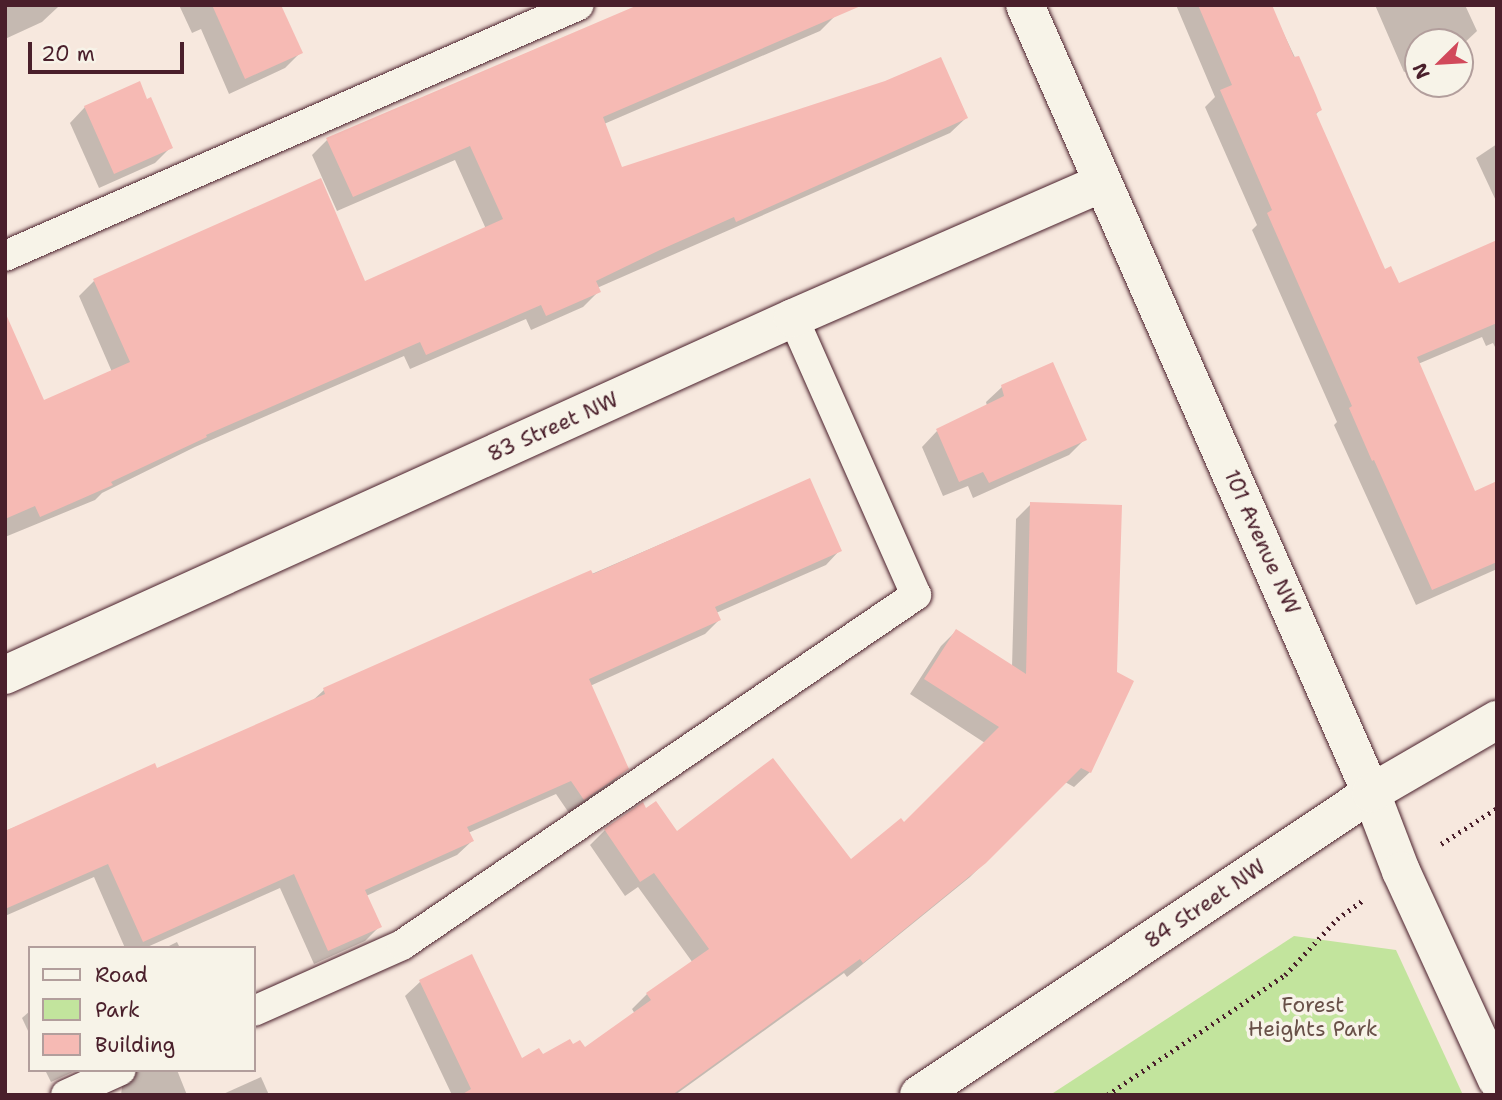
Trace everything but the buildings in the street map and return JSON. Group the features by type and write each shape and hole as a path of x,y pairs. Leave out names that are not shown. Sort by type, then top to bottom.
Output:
{"street":[{"name":"101 Avenue NW","path":"1025,5 1371,793 1401,872 1497,1080"},
{"name":"83 Street NW","path":"5,675 793,318 1102,183"},
{"name":"84 Street NW","path":"919,1095 1371,793 1497,720"}],"lane":[{"path":"5,256 579,5"},
{"path":"256,1010 402,945 916,595 793,318"},
{"path":"66,1095 117,1072"}],"path":[{"path":"1463,829 1497,808"},
{"path":"1107,1095 1285,975 1337,919"}],"green space":[{"name":"Forest Heights Park","path":"1294,936 1396,950 1463,1095 1050,1095"}]}
